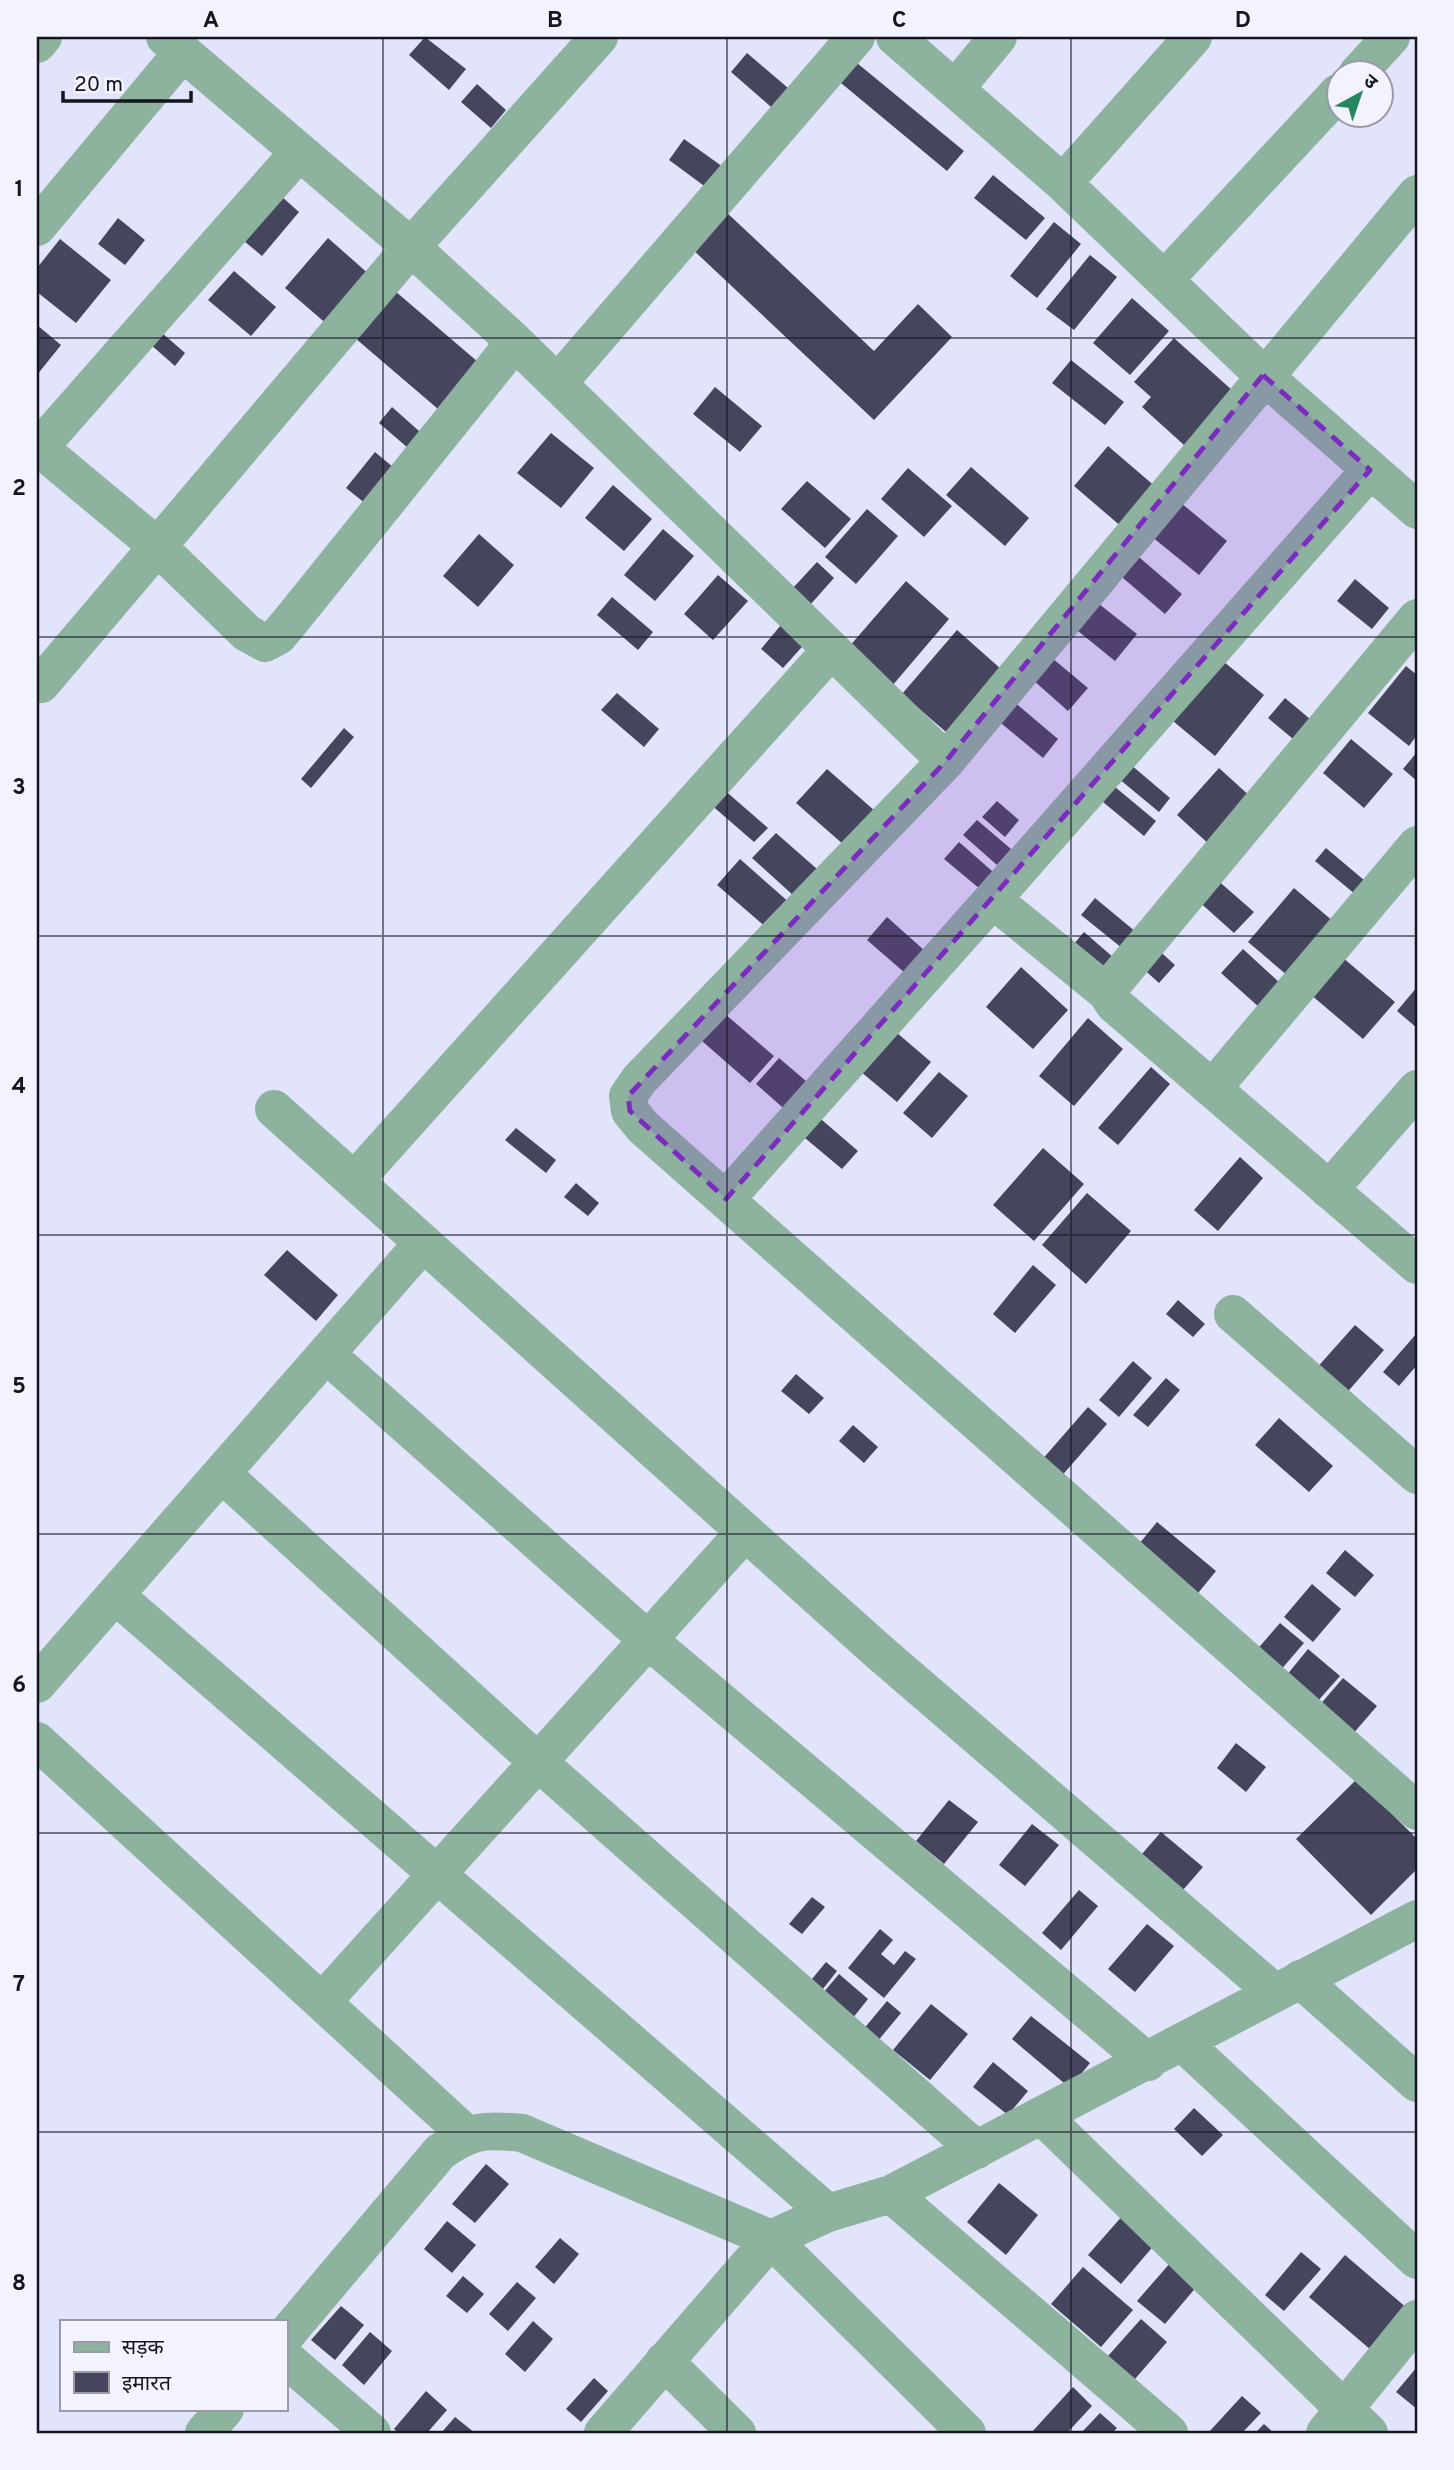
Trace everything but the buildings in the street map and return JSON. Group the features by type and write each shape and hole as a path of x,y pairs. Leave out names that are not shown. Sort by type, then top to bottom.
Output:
{"street":[{"path":"37,44 43,37"},
{"path":"41,684 411,247 599,37"},
{"path":"558,383 856,37"},
{"path":"895,37 1063,183 1263,376 1417,510"},
{"path":"955,89 998,37"},
{"path":"1063,183 1193,37"},
{"path":"1370,60 1391,37"},
{"path":"37,227 174,45 411,247 515,342 946,761"},
{"path":"1164,280 1324,109"},
{"path":"299,152 37,448 157,546 247,632 265,643 278,636 293,618 515,342"},
{"path":"1417,194 1263,376 946,761 649,1070 628,1096 630,1111 643,1127 1081,1517 1417,1811"},
{"path":"726,1199 1370,470"},
{"path":"1106,992 1417,618"},
{"path":"354,1181 831,650"},
{"path":"1212,1089 1417,845"},
{"path":"984,909 994,905 1002,908 1106,992 1114,1004 1417,1265"},
{"path":"1329,1190 1417,1089"},
{"path":"274,1110 878,1651 1287,1985 1417,2084"},
{"path":"37,1684 423,1243"},
{"path":"1233,1314 1417,1475"},
{"path":"327,1355 647,1639 1148,2062"},
{"path":"222,1474 538,1762 977,2150"},
{"path":"323,2002 745,1532"},
{"path":"115,1595 828,2213"},
{"path":"37,1741 466,2134"},
{"path":"603,2433 771,2239 828,2213 891,2194 1417,1919"},
{"path":"1183,2043 1417,2260"},
{"path":"1042,2116 1346,2426 1417,2319"},
{"path":"287,2334 440,2152 466,2134 493,2130 522,2133 771,2239 967,2433"},
{"path":"891,2194 1169,2433"},
{"path":"287,2360 372,2433"},
{"path":"664,2361 737,2433"},
{"path":"204,2433 224,2410"}],"highlighted area":[{"path":"1263,375 1370,470 726,1199 630,1111 628,1096 946,761"}]}
